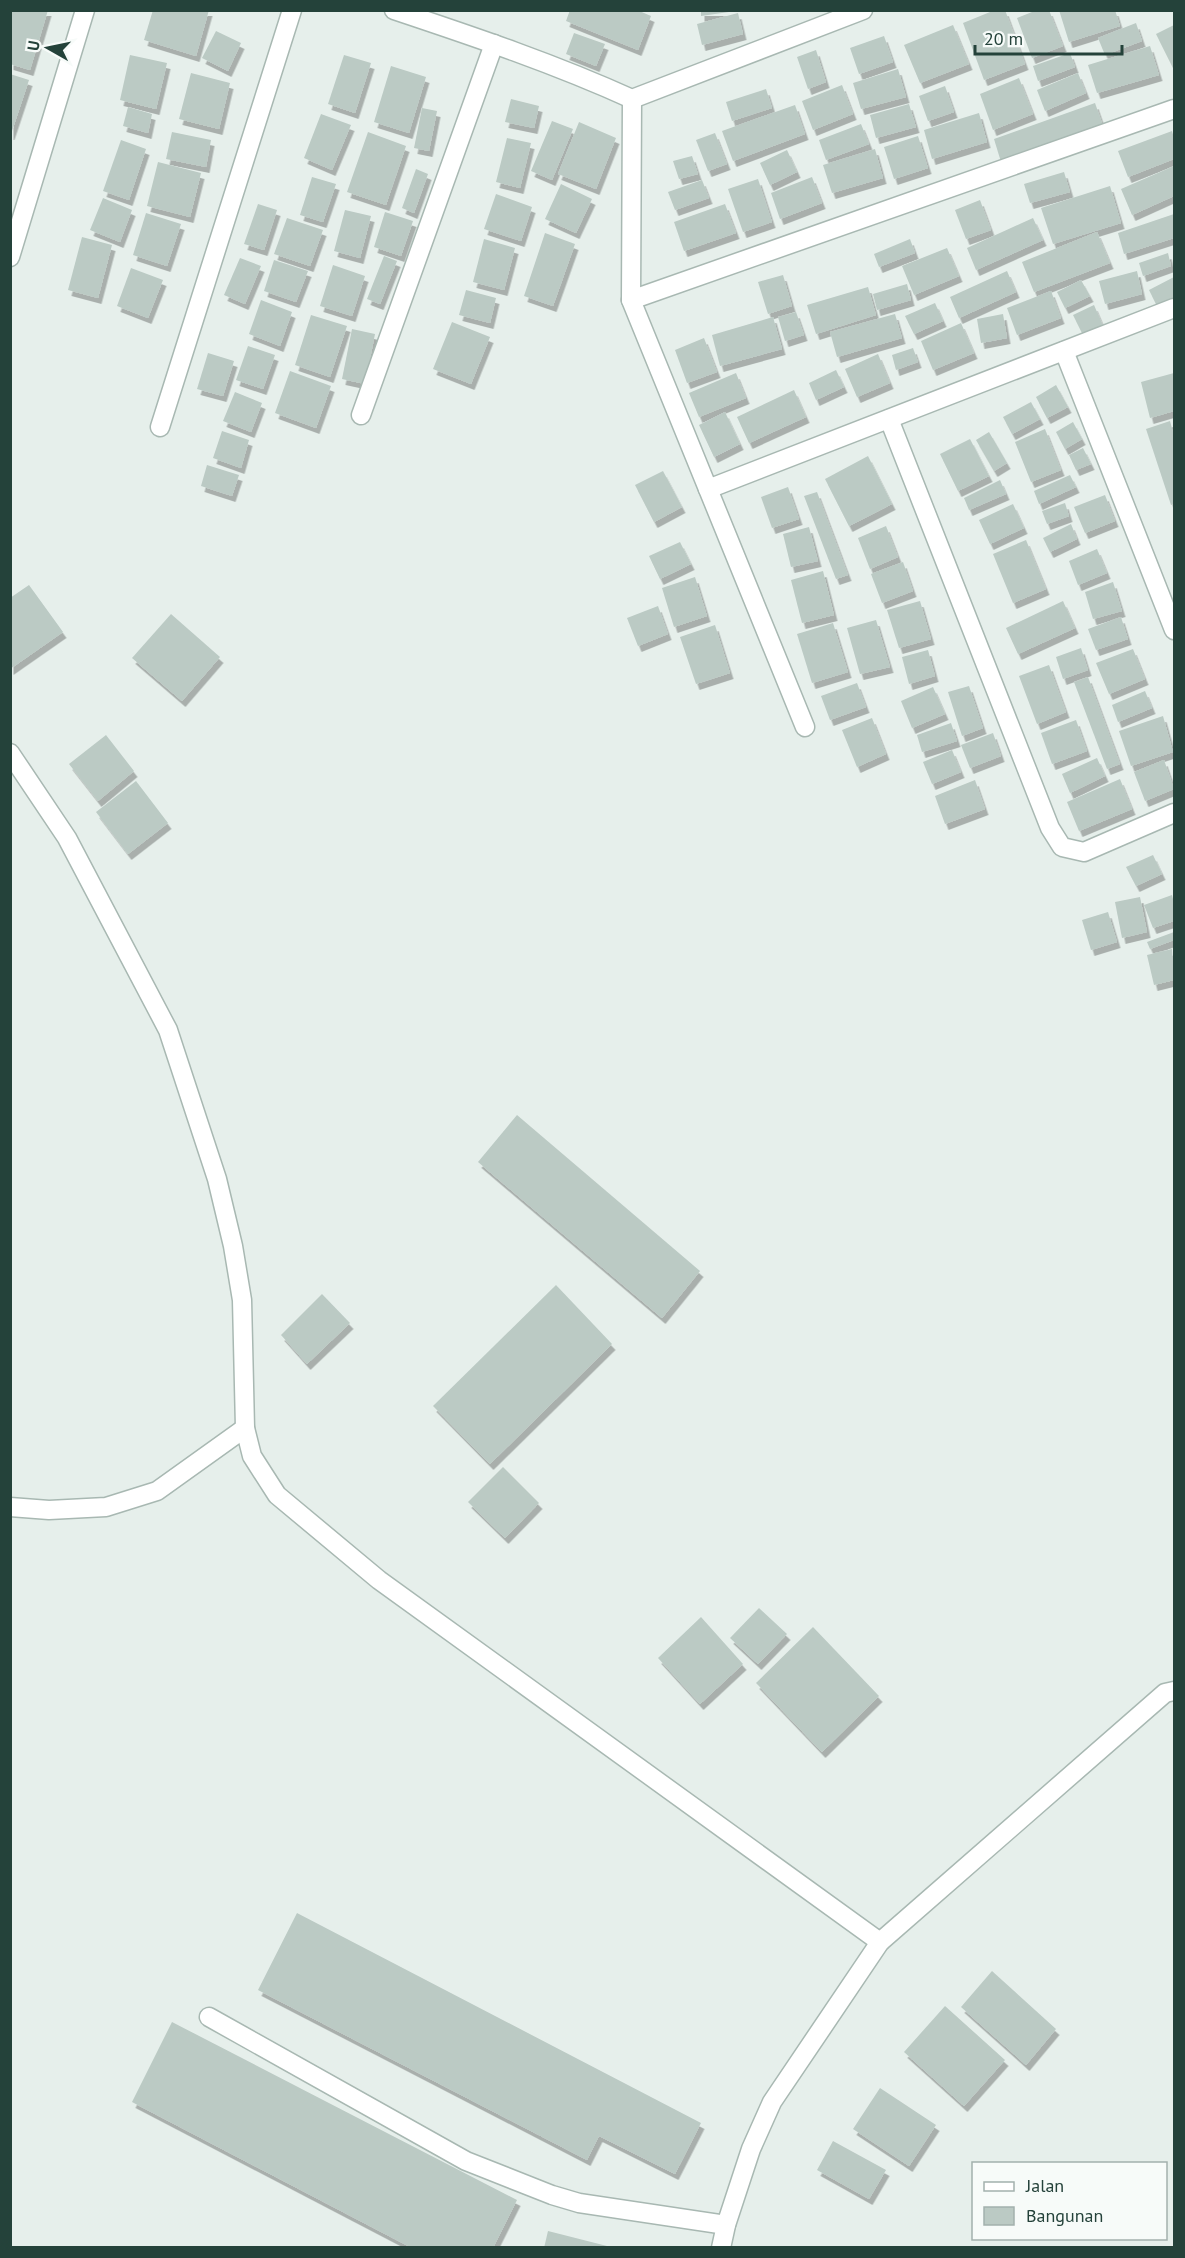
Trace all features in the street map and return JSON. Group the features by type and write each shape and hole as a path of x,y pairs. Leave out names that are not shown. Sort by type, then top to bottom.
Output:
{"street":[{"path":"10,257 85,10"},
{"path":"160,427 292,10"},
{"path":"394,10 494,44 592,81 632,99 863,10"},
{"path":"361,415 494,44"},
{"path":"632,99 631,300 805,727"},
{"path":"631,300 1174,110"},
{"path":"708,489 1174,308"},
{"path":"1064,351 1174,630"},
{"path":"889,419 1050,828 1062,847 1084,852 1174,813"},
{"path":"10,753 67,838 168,1030 217,1179 233,1246 242,1300 244,1428 252,1456 276,1495 379,1580 880,1942"},
{"path":"10,1507 49,1510 106,1507 157,1491 244,1428"},
{"path":"721,2247 751,2149 771,2102 880,1942 1165,1694 1174,1691"},
{"path":"208,2018 477,2165 552,2195 579,2203 726,2225"}],"building":[{"path":"10,10 48,10 30,70 10,64"},
{"path":"153,10 209,10 196,56 144,40"},
{"path":"570,10 637,10 651,16 638,50 566,21"},
{"path":"701,10 729,10 729,12 701,16"},
{"path":"995,10 1005,10 1025,64 984,80 963,23"},
{"path":"1037,10 1049,10 1063,46 1032,58 1017,18"},
{"path":"1059,10 1115,10 1120,26 1069,42"},
{"path":"738,13 743,34 702,45 697,24"},
{"path":"1136,23 1142,41 1105,55 1098,38"},
{"path":"953,25 969,64 920,83 904,45"},
{"path":"1174,25 1174,70 1156,34"},
{"path":"216,31 241,43 228,71 202,58"},
{"path":"574,33 605,44 596,66 566,54"},
{"path":"884,36 893,62 859,74 850,48"},
{"path":"1150,46 1159,75 1097,93 1088,65"},
{"path":"816,50 826,82 808,89 797,57"},
{"path":"1070,53 1075,67 1038,81 1033,66"},
{"path":"130,55 167,63 156,109 120,100"},
{"path":"344,55 371,63 355,113 328,104"},
{"path":"391,66 426,77 409,133 374,122"},
{"path":"898,69 906,97 861,109 853,83"},
{"path":"191,73 230,83 219,129 179,119"},
{"path":"1078,73 1086,93 1045,111 1037,90"},
{"path":"10,74 29,80 11,134 10,134"},
{"path":"1019,78 1033,114 993,130 980,94"},
{"path":"842,85 853,114 813,130 802,101"},
{"path":"945,86 954,112 928,121 919,96"},
{"path":"766,89 772,108 732,121 726,102"},
{"path":"511,99 539,106 534,128 505,122"},
{"path":"1095,103 1103,126 1001,162 994,139"},
{"path":"909,104 916,127 876,138 870,115"},
{"path":"795,105 805,134 733,161 722,131"},
{"path":"128,107 152,114 148,133 123,126"},
{"path":"422,108 437,111 429,151 414,148"},
{"path":"979,113 987,142 932,159 924,130"},
{"path":"321,114 351,125 332,170 304,158"},
{"path":"552,121 573,129 552,180 531,171"},
{"path":"579,122 616,138 596,189 558,174"},
{"path":"861,124 869,144 826,160 819,140"},
{"path":"1172,131 1174,159 1128,177 1118,151"},
{"path":"172,132 211,140 206,167 166,159"},
{"path":"368,132 406,146 386,205 347,192"},
{"path":"715,133 727,164 708,171 696,140"},
{"path":"918,136 928,168 894,179 884,147"},
{"path":"507,138 531,143 520,188 496,182"},
{"path":"121,140 146,149 129,200 103,191"},
{"path":"875,149 883,178 832,193 823,165"},
{"path":"787,150 797,172 770,185 760,163"},
{"path":"692,156 698,174 679,179 673,161"},
{"path":"158,162 201,173 190,217 147,206"},
{"path":"1174,166 1174,196 1132,215 1121,189"},
{"path":"416,169 428,174 414,213 402,208"},
{"path":"1064,172 1070,192 1030,203 1024,184"},
{"path":"312,177 336,184 323,222 300,215"},
{"path":"812,177 822,203 780,219 771,193"},
{"path":"758,179 772,222 743,232 728,189"},
{"path":"702,180 709,198 675,210 668,192"},
{"path":"561,184 592,199 576,233 545,219"},
{"path":"1110,186 1121,223 1053,244 1041,208"},
{"path":"496,194 532,207 521,241 484,229"},
{"path":"103,198 132,210 120,242 90,230"},
{"path":"980,200 991,230 966,239 955,210"},
{"path":"258,204 277,210 264,250 244,244"},
{"path":"725,204 736,233 684,251 674,222"},
{"path":"345,210 371,216 360,258 334,251"},
{"path":"385,212 413,221 401,256 374,247"},
{"path":"146,213 181,224 167,266 133,255"},
{"path":"1174,214 1174,238 1124,254 1118,233"},
{"path":"287,218 323,230 310,266 274,254"},
{"path":"1033,218 1043,240 976,270 967,248"},
{"path":"1097,232 1110,263 1034,292 1022,262"},
{"path":"545,233 575,244 553,306 524,296"},
{"path":"82,237 112,245 98,298 68,290"},
{"path":"484,239 515,248 504,290 473,282"},
{"path":"910,239 915,253 879,267 874,254"},
{"path":"947,248 959,276 914,295 902,266"},
{"path":"1168,253 1171,266 1143,276 1139,263"},
{"path":"384,256 397,261 380,304 367,299"},
{"path":"240,258 261,266 245,304 224,295"},
{"path":"274,260 308,271 296,302 264,291"},
{"path":"333,265 365,276 352,316 320,306"},
{"path":"131,268 163,280 148,318 117,306"},
{"path":"1007,271 1016,292 959,318 950,297"},
{"path":"1137,271 1142,294 1105,304 1099,281"},
{"path":"783,275 792,306 768,314 758,282"},
{"path":"1174,277 1174,298 1157,306 1149,290"},
{"path":"1081,280 1090,296 1065,308 1057,292"},
{"path":"907,284 911,300 877,310 873,294"},
{"path":"868,287 876,315 816,334 807,305"},
{"path":"466,290 496,298 490,323 459,315"},
{"path":"1051,291 1061,318 1017,335 1007,308"},
{"path":"261,300 292,312 280,346 249,334"},
{"path":"935,303 943,321 914,334 905,316"},
{"path":"1094,305 1103,326 1083,335 1073,315"},
{"path":"796,312 804,335 785,341 778,317"},
{"path":"895,314 902,338 837,357 830,332"},
{"path":"1003,314 1007,338 981,343 977,319"},
{"path":"311,315 347,326 330,377 295,365"},
{"path":"773,317 782,349 720,366 712,335"},
{"path":"452,322 490,337 471,384 433,369"},
{"path":"961,323 974,353 933,370 921,341"},
{"path":"352,329 375,334 365,384 342,379"},
{"path":"704,338 717,372 687,383 675,350"},
{"path":"248,346 275,355 263,389 236,380"},
{"path":"913,348 918,362 896,370 892,355"},
{"path":"208,353 234,361 223,396 197,389"},
{"path":"878,354 890,383 857,397 845,369"},
{"path":"836,370 844,387 816,400 809,383"},
{"path":"290,371 331,386 316,428 275,413"},
{"path":"736,373 746,398 699,417 689,393"},
{"path":"1174,373 1174,411 1150,418 1141,382"},
{"path":"1056,385 1068,407 1047,418 1036,397"},
{"path":"794,390 806,417 749,443 737,417"},
{"path":"235,392 262,403 251,432 223,421"},
{"path":"1031,402 1040,419 1012,434 1003,417"},
{"path":"725,412 740,444 714,457 699,425"},
{"path":"1170,421 1174,436 1174,504 1171,505 1146,429"},
{"path":"1073,422 1082,439 1065,449 1056,432"},
{"path":"1045,429 1061,470 1031,482 1015,442"},
{"path":"222,431 249,440 241,468 213,458"},
{"path":"989,432 1007,463 994,471 976,440"},
{"path":"970,439 989,476 958,491 940,454"},
{"path":"1083,448 1091,464 1076,470 1069,455"},
{"path":"868,456 892,504 849,526 825,479"},
{"path":"207,465 239,475 232,496 201,486"},
{"path":"663,471 682,507 654,522 635,485"},
{"path":"1070,475 1076,487 1039,504 1034,491"},
{"path":"1000,480 1006,494 969,510 964,498"},
{"path":"788,487 799,519 772,528 761,497"},
{"path":"817,492 848,575 836,579 804,496"},
{"path":"1105,495 1115,521 1085,533 1074,507"},
{"path":"1065,503 1069,516 1047,524 1042,511"},
{"path":"1013,504 1024,528 990,544 979,520"},
{"path":"1071,524 1077,539 1050,552 1043,538"},
{"path":"886,526 898,557 870,569 858,538"},
{"path":"809,527 818,561 791,567 783,534"},
{"path":"1026,540 1046,589 1013,603 993,554"},
{"path":"680,542 691,564 660,579 649,556"},
{"path":"1097,549 1107,573 1078,585 1069,561"},
{"path":"903,562 913,591 882,603 871,574"},
{"path":"823,571 834,615 802,623 791,580"},
{"path":"695,577 707,616 674,627 662,588"},
{"path":"1113,582 1122,611 1093,619 1085,592"},
{"path":"29,585 63,632 10,669 10,598"},
{"path":"920,601 931,639 899,648 887,610"},
{"path":"1063,601 1075,628 1018,654 1006,628"},
{"path":"658,606 668,634 638,646 627,618"},
{"path":"171,614 220,657 182,701 132,658"},
{"path":"1121,617 1128,639 1096,650 1088,629"},
{"path":"876,620 890,667 860,674 847,628"},
{"path":"833,623 848,672 812,683 797,634"},
{"path":"715,625 730,673 696,684 680,637"},
{"path":"1081,648 1088,670 1063,679 1056,657"},
{"path":"1133,649 1145,679 1109,694 1096,663"},
{"path":"928,650 935,676 909,684 902,657"},
{"path":"1049,665 1066,712 1037,724 1019,676"},
{"path":"1088,677 1120,764 1107,769 1074,682"},
{"path":"857,683 866,707 830,720 821,696"},
{"path":"969,686 983,728 962,736 948,692"},
{"path":"933,687 945,714 912,728 901,701"},
{"path":"1145,691 1152,708 1118,722 1112,705"},
{"path":"1163,716 1173,752 1131,766 1119,731"},
{"path":"872,718 886,754 857,767 842,730"},
{"path":"1076,720 1087,751 1052,764 1041,733"},
{"path":"951,723 957,741 922,752 917,735"},
{"path":"993,733 1001,756 970,768 961,745"},
{"path":"106,735 134,771 98,801 69,764"},
{"path":"952,750 961,772 932,784 923,762"},
{"path":"1097,758 1105,776 1070,793 1062,774"},
{"path":"1164,760 1174,789 1145,801 1134,772"},
{"path":"1120,779 1132,809 1079,831 1067,802"},
{"path":"975,780 985,809 945,824 935,796"},
{"path":"136,781 168,823 128,854 96,812"},
{"path":"1153,855 1162,874 1136,886 1126,867"},
{"path":"1172,895 1174,921 1153,928 1144,905"},
{"path":"1140,897 1147,932 1122,938 1115,902"},
{"path":"1108,912 1117,942 1091,950 1082,920"},
{"path":"1174,932 1174,940 1150,949 1147,942"},
{"path":"1172,949 1174,980 1154,985 1147,955"},
{"path":"517,1115 700,1271 662,1318 478,1162"},
{"path":"556,1285 612,1344 490,1464 433,1406"},
{"path":"322,1294 350,1323 307,1364 281,1335"},
{"path":"503,1467 539,1503 505,1538 468,1502"},
{"path":"759,1608 787,1634 758,1664 730,1638"},
{"path":"701,1617 743,1664 700,1704 658,1658"},
{"path":"813,1627 879,1696 822,1752 756,1683"},
{"path":"297,1913 701,2123 675,2174 599,2136 587,2160 258,1990"},
{"path":"992,1971 1056,2029 1026,2065 961,2007"},
{"path":"945,2006 1005,2060 964,2106 904,2052"},
{"path":"172,2022 517,2200 493,2248 412,2248 132,2102"},
{"path":"880,2088 936,2125 909,2166 853,2129"},
{"path":"833,2141 886,2170 869,2199 817,2170"},
{"path":"548,2231 607,2246 606,2248 544,2248"}]}
